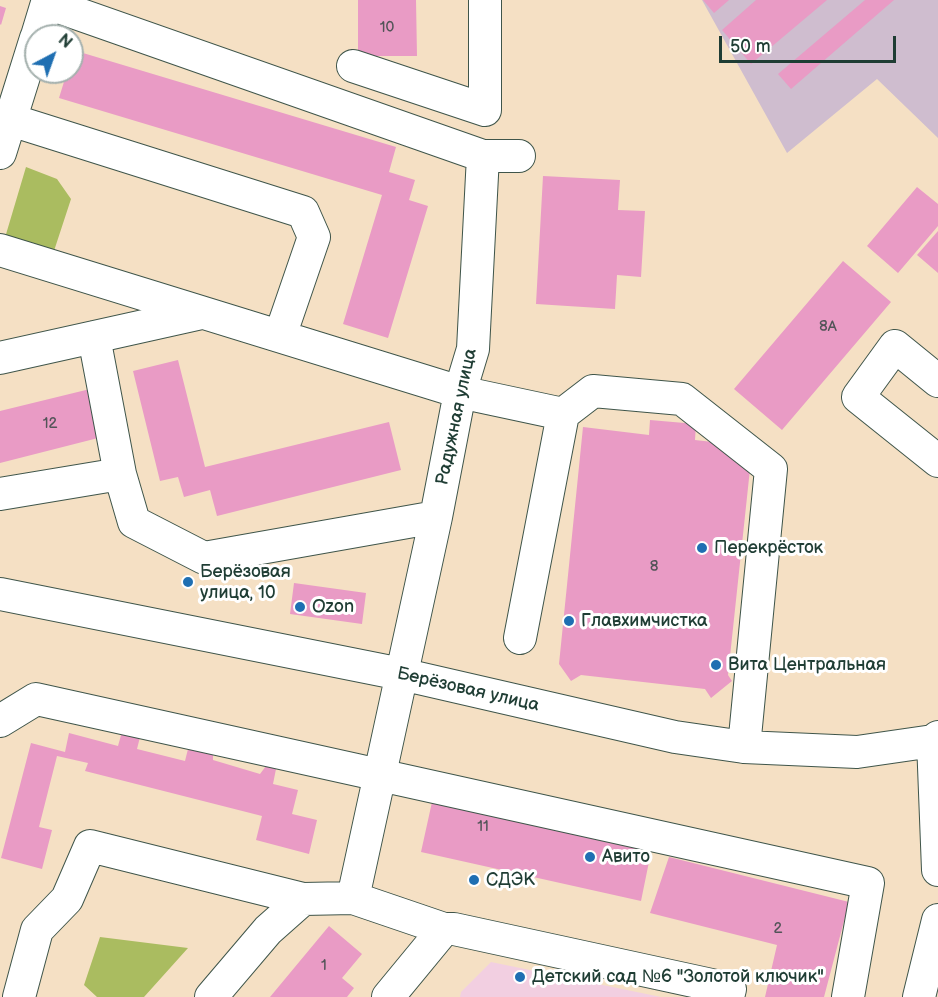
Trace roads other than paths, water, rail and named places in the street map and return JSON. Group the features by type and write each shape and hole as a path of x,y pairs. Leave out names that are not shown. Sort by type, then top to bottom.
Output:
{"street":[{"path":"353,66 485,110 485,0"},
{"path":"40,24 46,2 483,156 519,156"},
{"path":"0,153 9,102 24,66"},
{"path":"9,102 303,212 314,237 280,336"},
{"name":"Радужная улица","path":"353,898 436,517 460,392 473,349 483,156"},
{"path":"0,250 460,392 563,414"},
{"path":"0,358 203,313"},
{"path":"94,337 120,474 134,522 204,558 436,517"},
{"path":"938,381 895,346 858,397 938,460"},
{"path":"520,638 563,414 593,391 682,399 771,469 744,747"},
{"path":"0,494 120,474"},
{"name":"Берёзовая улица","path":"0,594 401,674 675,737 744,747 857,752 935,739"},
{"path":"0,721 36,699 868,883 848,997"},
{"path":"935,739 938,870"},
{"path":"19,997 37,930 67,899 90,846 303,899 353,898 444,929 454,929 730,989 728,997"},
{"path":"210,997 268,930 303,899"},
{"path":"919,997 938,920"},
{"path":"388,997 444,929"}],"place":[{"name":"Перекрёсток","path":"702,548"},
{"name":"Берёзовая улица, 10","path":"188,582"},
{"name":"Ozon","path":"300,607"},
{"name":"Главхимчистка","path":"569,621"},
{"name":"Вита Центральная","path":"716,665"},
{"name":"Авито","path":"590,857"},
{"name":"СДЭК","path":"474,880"},
{"name":"Детский сад №6 \"Золотой ключик\"","path":"520,977"}]}
